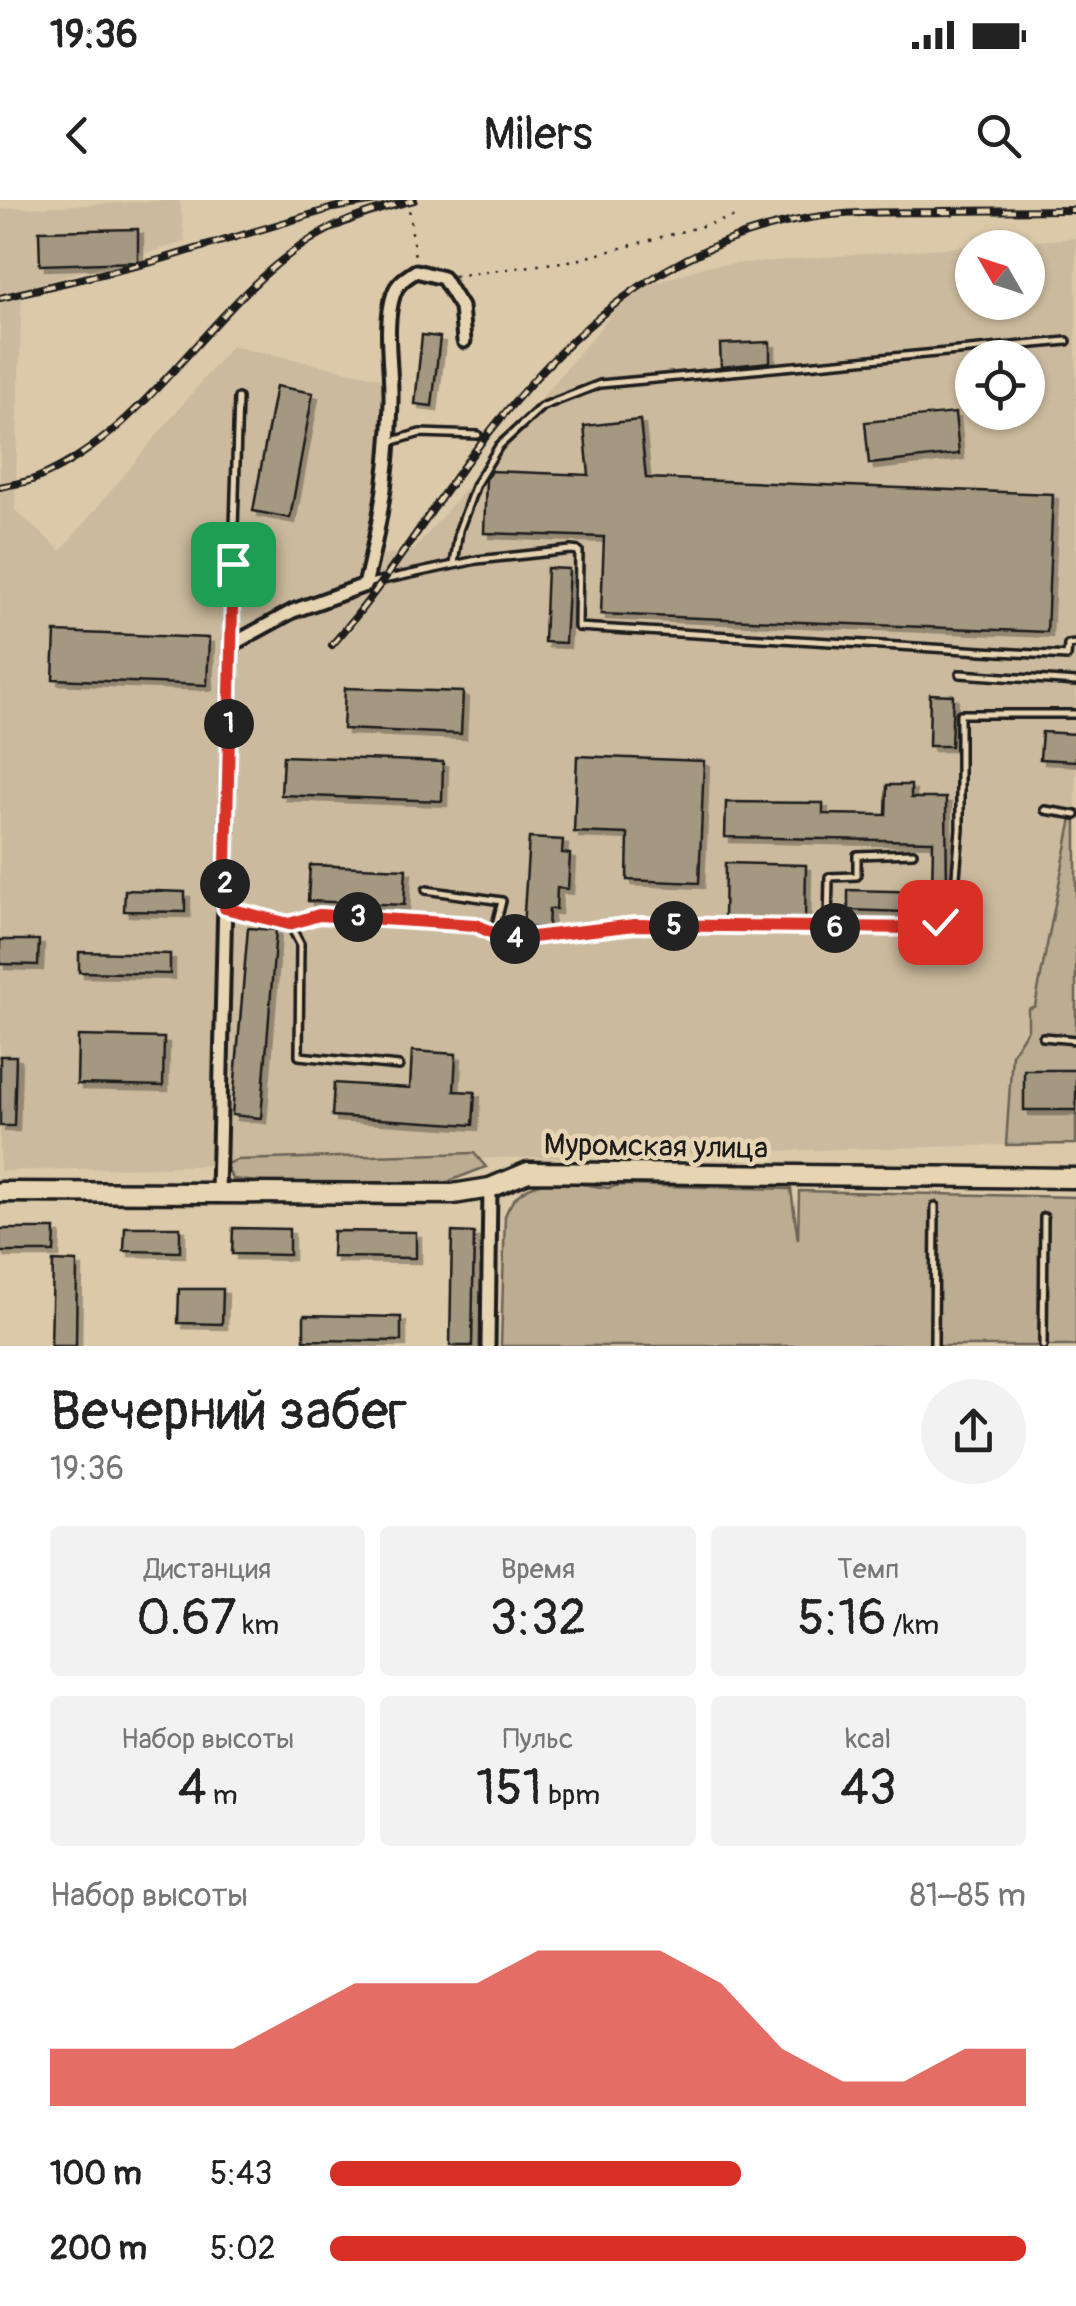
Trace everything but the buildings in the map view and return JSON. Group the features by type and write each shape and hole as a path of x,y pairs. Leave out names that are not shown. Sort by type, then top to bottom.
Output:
{"main road":[{"name":"Муромская улица","path":"0,1192 452,1194 490,1188 528,1172 1076,1178"}],"street":[{"path":"231,645 293,611 365,585 378,532 392,404 390,318 394,291 403,280 416,272 443,278 461,307 464,341"},
{"path":"218,1193 233,564"},
{"path":"488,1346 490,1188"}],"lane":[{"path":"454,564 459,530 476,484 498,446 541,407 600,384 1068,340"},
{"path":"233,564 238,398"},
{"path":"388,443 420,434 478,436"},
{"path":"365,585 454,564 579,552 578,627 1067,656 1068,644 1076,644"},
{"path":"960,674 1076,682"},
{"path":"225,908 289,924 319,915 476,925 507,940 635,925 926,928 940,922 954,900 960,830 960,714 1076,714"},
{"path":"1045,810 1076,815"},
{"path":"828,928 829,877 857,876 856,855 913,853"},
{"path":"426,890 502,901 494,933"},
{"path":"289,924 300,944 299,1056 399,1066"},
{"path":"1043,1037 1076,1040"},
{"path":"934,1346 935,1206"},
{"path":"1043,1346 1044,1217"}],"path":[{"path":"408,200 416,272"},
{"path":"443,278 578,260 739,216"}],"shaded area":[{"path":"180,200 185,242 22,289 15,510 61,551 231,346 389,380 369,557 414,550 631,291 707,266 955,247 955,320 1045,320 1045,240 1076,238 1076,818 1072,818 1035,1006 1028,1029 1012,1054 1006,1145 0,1171 0,209"},
{"path":"1072,818 1076,818 1076,1144 1006,1145 1012,1054 1028,1029 1028,1009 1035,1006"},
{"path":"474,1153 486,1167 447,1182 266,1183 232,1179 226,1164 237,1160"},
{"path":"554,1180 608,1188 620,1185 791,1189 798,1240 799,1191 1076,1197 1076,1346 501,1346 505,1216 524,1191"}],"railway":[{"path":"0,487 37,478 77,457 113,430 239,300 307,242 358,216 414,200"},
{"path":"0,298 152,262 333,208 375,201"},
{"path":"938,211 1076,210"},
{"path":"332,645 505,413 577,336 617,303 659,274 705,250 755,231 827,215 952,212"}],"route":[{"path":"233,564 225,908 289,924 319,915 476,925 507,940 635,925 926,928 940,922"}]}
